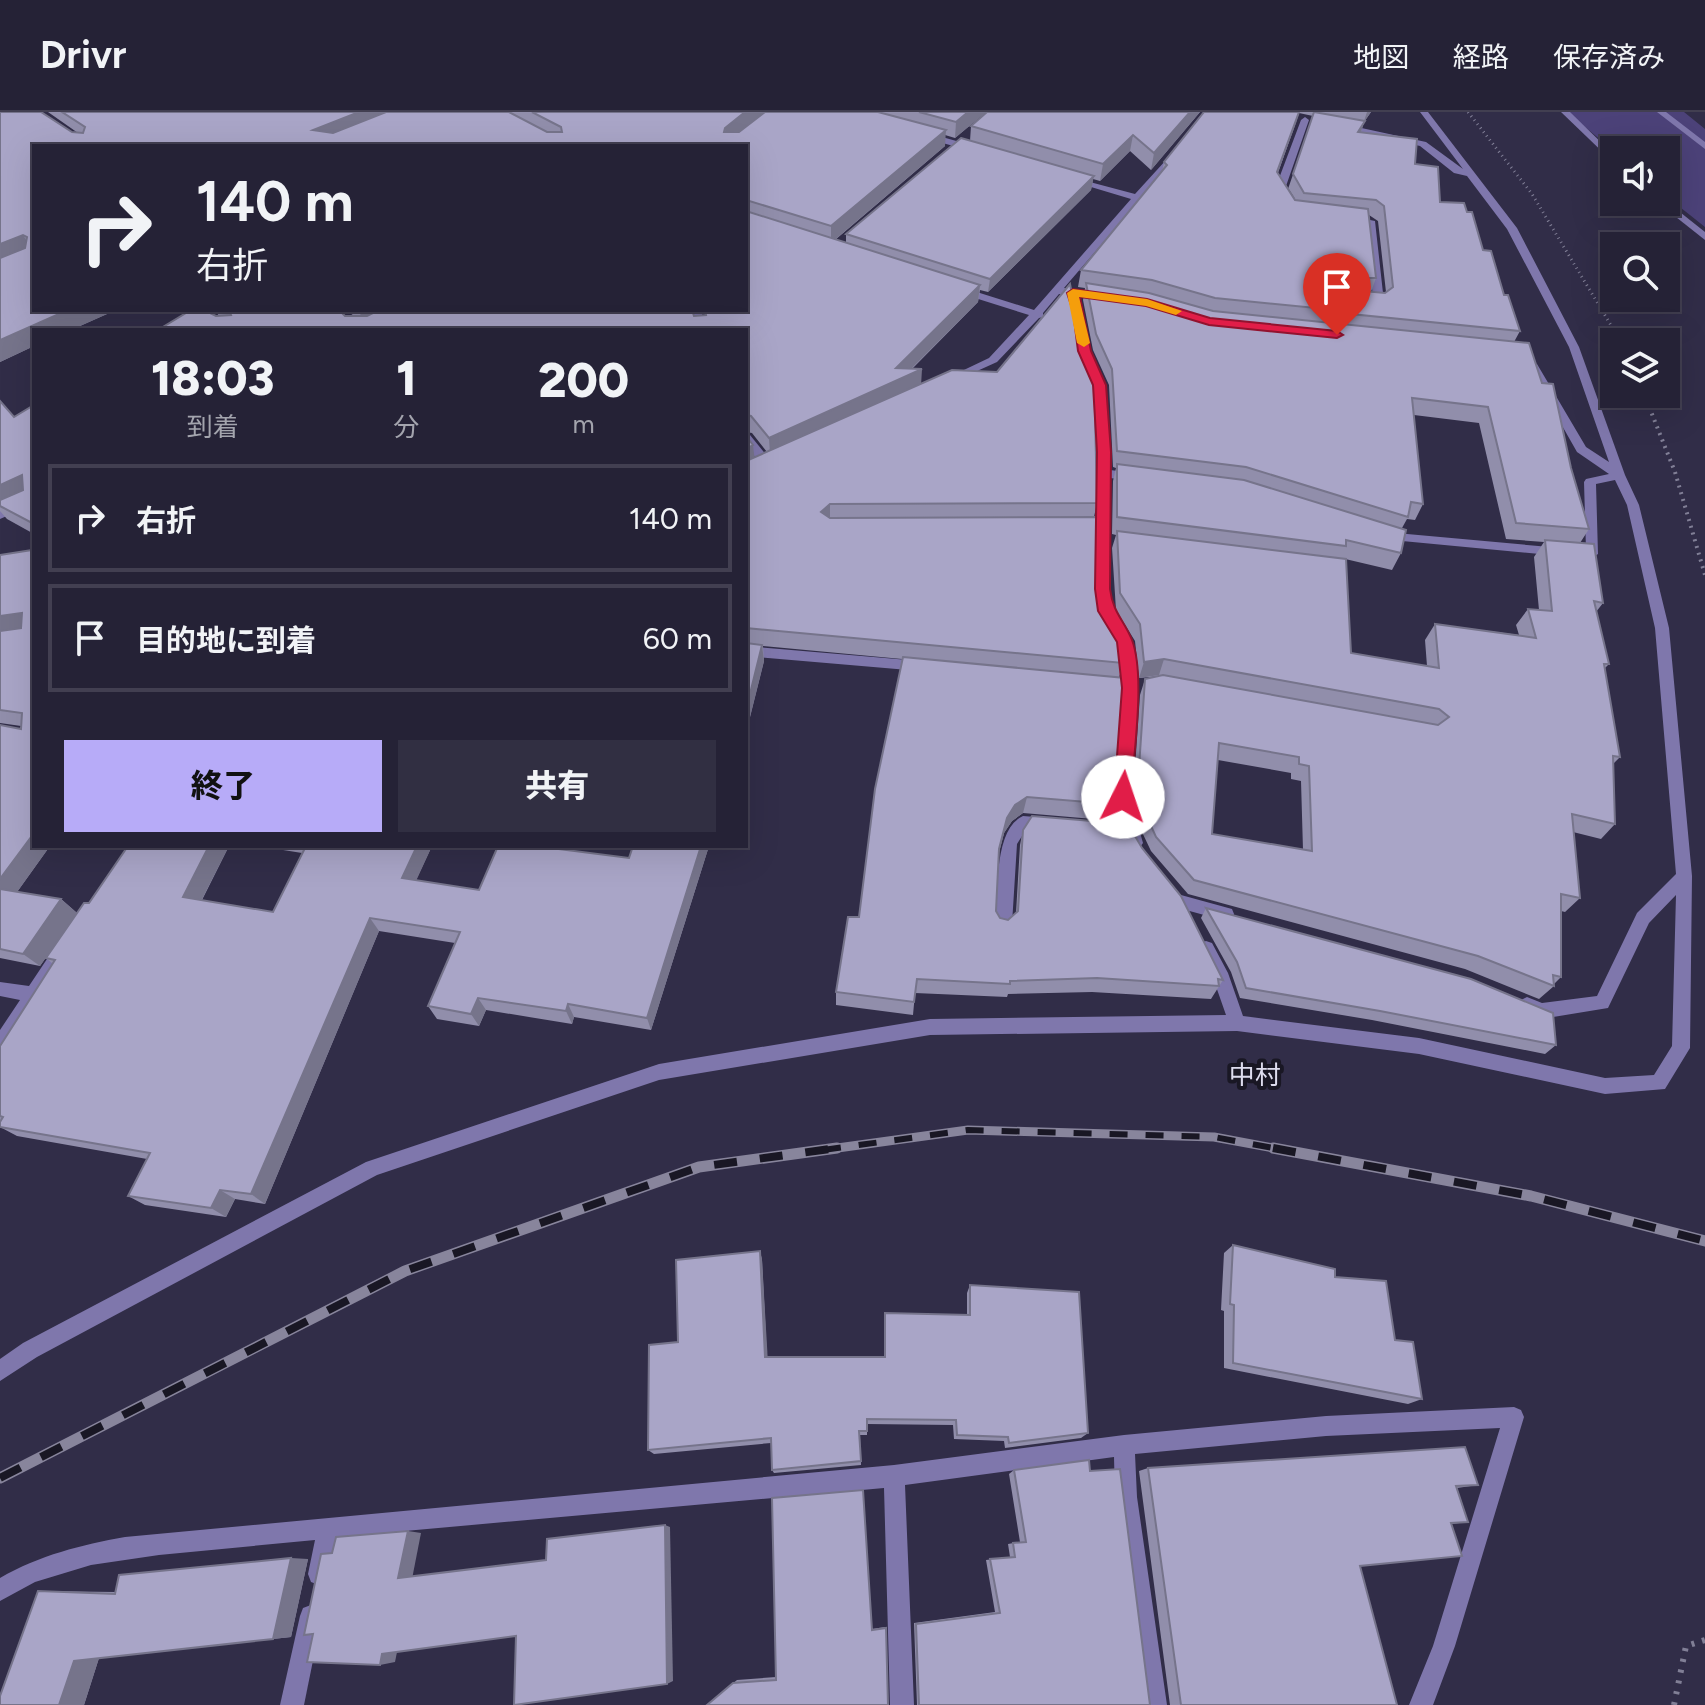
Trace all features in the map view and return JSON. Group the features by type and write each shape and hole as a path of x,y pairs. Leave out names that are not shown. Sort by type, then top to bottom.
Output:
{"street":[{"path":"0,1371 44,1343 373,1168 659,1072 930,1027 1237,1023 1419,1046 1605,1086 1659,1083 1681,1048 1684,876 1662,628 1633,505 1619,475 1574,347 1512,228 1424,112"},
{"path":"1565,112 1600,146"},
{"path":"1661,112 1705,146"},
{"path":"1291,117 1319,122"},
{"path":"1295,213 1280,189 1305,120"},
{"path":"1334,125 1423,144 1457,171 1470,174"},
{"path":"911,132 987,153"},
{"path":"946,153 967,136"},
{"path":"940,385 993,360 1039,315 1056,290 1189,137"},
{"path":"1063,175 1138,198"},
{"path":"1679,216 1705,237"},
{"path":"1323,333 1343,336 1338,299 1379,302 1370,221 1340,218"},
{"path":"951,287 1039,315"},
{"path":"1056,290 1117,299"},
{"path":"1073,293 1085,351 1100,385 1103,473 1098,532 1106,611 1125,641 1129,687 1122,831 1142,857"},
{"path":"1526,353 1581,449 1619,475"},
{"path":"748,442 762,466 781,458"},
{"path":"1103,473 1148,479"},
{"path":"1368,531 1397,540 1592,554 1590,482 1619,475"},
{"path":"0,515 32,500"},
{"path":"1098,532 1119,542"},
{"path":"748,651 938,668"},
{"path":"1004,924 1009,843 1023,822 1069,826"},
{"path":"1515,1000 1541,1011 1602,1003 1643,918 1684,876"},
{"path":"1237,1023 1220,973 1176,897 1241,919"},
{"path":"0,1045 75,932"},
{"path":"0,989 32,994"},
{"path":"0,1590 19,1577 93,1554 329,1527 894,1476 1124,1445 1326,1426 1514,1417 1444,1646 1421,1705"},
{"path":"1124,1445 1126,1497 1155,1705"},
{"path":"894,1476 902,1705"},
{"path":"292,1705 329,1527"}],"path":[{"path":"1468,112 1493,139 1547,214 1613,328"},
{"path":"1650,408 1675,472 1705,575"},
{"path":"1674,1705 1686,1646 1705,1640"}],"shaded area":[{"path":"1567,112 1684,112 1705,129 1705,227 1680,207 1680,136 1600,136 1600,139"}],"building":[{"path":"0,112 41,112 72,132 83,133 85,127 62,112 359,112 313,130 333,133 386,112 509,112 547,132 562,132 561,127 532,112 745,112 724,132 739,132 765,112 878,112 946,130 831,226 748,201 748,144 32,144 32,312 63,312 0,340 0,258 25,248 27,237 23,235 0,244"},
{"path":"919,112 968,112 956,122"},
{"path":"987,112 1190,112 1154,153 1133,135 1103,164 971,126"},
{"path":"1204,112 1299,112 1277,172 1295,200 1368,209 1376,278 1338,278 1336,310 1215,298 1152,280 1081,270 1167,165 1164,162"},
{"path":"1314,112 1365,121 1358,132 1417,139 1415,164 1438,167 1440,202 1464,203 1467,212 1472,212 1483,250 1491,251 1504,295 1508,295 1520,331 1351,314 1352,290 1385,293 1393,287 1384,206 1376,200 1304,193 1293,174"},
{"path":"961,138 1094,176 990,279 846,234"},
{"path":"748,212 980,285 896,368 922,369 769,438 748,415 748,328 161,328 188,312 208,312 216,316 231,315 230,312 341,312 345,316 367,316 375,312 693,312 694,316 706,315 705,312 748,312"},
{"path":"1086,283 1149,293 1213,311 1529,343 1542,383 1553,384 1571,468 1589,529 1516,523 1488,407 1412,398 1423,504 1411,502 1408,517 1246,467 1117,451 1112,369 1096,334"},
{"path":"1070,284 1080,335 1094,369 1097,503 830,504 821,512 830,518 1097,517 1096,573 1101,596 1120,626 1123,663 748,628 748,460 952,370 997,372"},
{"path":"0,401 14,417 32,406 32,523 0,506 0,500 23,490 22,475 0,485"},
{"path":"1117,464 1244,480 1406,530 1401,553 1346,540 1346,546 1117,517"},
{"path":"1117,531 1346,559 1351,653 1439,668 1435,624 1536,638 1528,609 1552,611 1545,540 1594,544 1603,603 1594,601 1609,664 1604,664 1620,757 1613,756 1615,824 1572,814 1580,898 1561,894 1561,977 1553,975 1554,986 1478,956 1194,880 1156,837 1146,815 1138,782 1145,679 1163,675 1438,725 1449,717 1439,709 1164,659 1144,662 1140,624 1120,593","holes":["1219,743 1299,757 1299,764 1309,766 1312,851 1212,834"]},
{"path":"32,550 32,836 0,879 0,725 21,729 22,713 0,710 0,631 21,628 22,613 0,616 0,555"},
{"path":"748,643 762,645 748,702"},
{"path":"903,657 1125,678 1118,761 1123,805 1027,797 1015,805 1007,818 999,849 996,911 1000,918 1008,920 1018,911 1023,830 1032,816 1128,824 1142,848 1181,896 1223,980 1218,979 1219,986 1097,978 1010,981 1010,984 917,979 914,1002 836,992 848,917 859,917 875,789"},
{"path":"127,848 208,848 183,897 273,912 305,848 416,848 402,878 479,890 497,848 551,848 629,858 632,848 700,848 647,1018 568,1004 566,1011 478,998 471,1014 428,1006 460,932 370,918 251,1194 220,1190 211,1208 128,1196 150,1153 0,1127 3,1117 0,1116 0,1046 55,960 46,958 84,903 89,903"},
{"path":"0,889 61,899 23,954 0,949"},
{"path":"1206,908 1471,979 1553,1013 1556,1045 1246,988 1237,962"},
{"path":"1233,1245 1335,1269 1335,1277 1386,1281 1395,1340 1413,1342 1422,1399 1233,1363 1234,1305 1230,1304"},
{"path":"760,1251 765,1357 885,1357 885,1313 970,1315 970,1285 1079,1292 1088,1433 1009,1443 1008,1437 957,1435 956,1420 867,1419 867,1431 859,1431 861,1461 772,1470 771,1438 648,1450 649,1345 678,1342 676,1260"},
{"path":"1465,1447 1478,1485 1456,1486 1468,1522 1451,1523 1462,1556 1360,1566 1397,1705 1181,1705 1148,1468"},
{"path":"1089,1460 1090,1471 1120,1469 1150,1705 919,1705 916,1624 1000,1613 990,1559 1015,1557 1013,1543 1026,1542 1014,1470"},
{"path":"863,1490 872,1630 886,1628 888,1705 707,1705 733,1683 776,1680 772,1498"},
{"path":"665,1525 667,1684 514,1705 516,1636 382,1654 380,1665 307,1662 313,1634 304,1635 321,1554 332,1553 336,1537 408,1531 398,1578 546,1560 547,1539"},
{"path":"291,1558 273,1639 74,1661 59,1705 0,1705 0,1696 38,1591 115,1594 119,1575"}],"railway":[{"path":"823,1150 968,1130 1214,1137 1284,1150"},
{"path":"0,1478 405,1271 699,1167 837,1148"},
{"path":"1273,1148 1531,1196 1705,1241"}],"slow traffic":[{"path":"1084,343 1073,293 1147,303 1176,311"}],"district":[{"name":"中村","path":"1255,1075"}],"route":[{"path":"1123,797 1130,688 1125,641 1106,611 1102,589 1104,452 1100,385 1085,351 1073,293 1147,303 1209,321 1337,335"}]}
